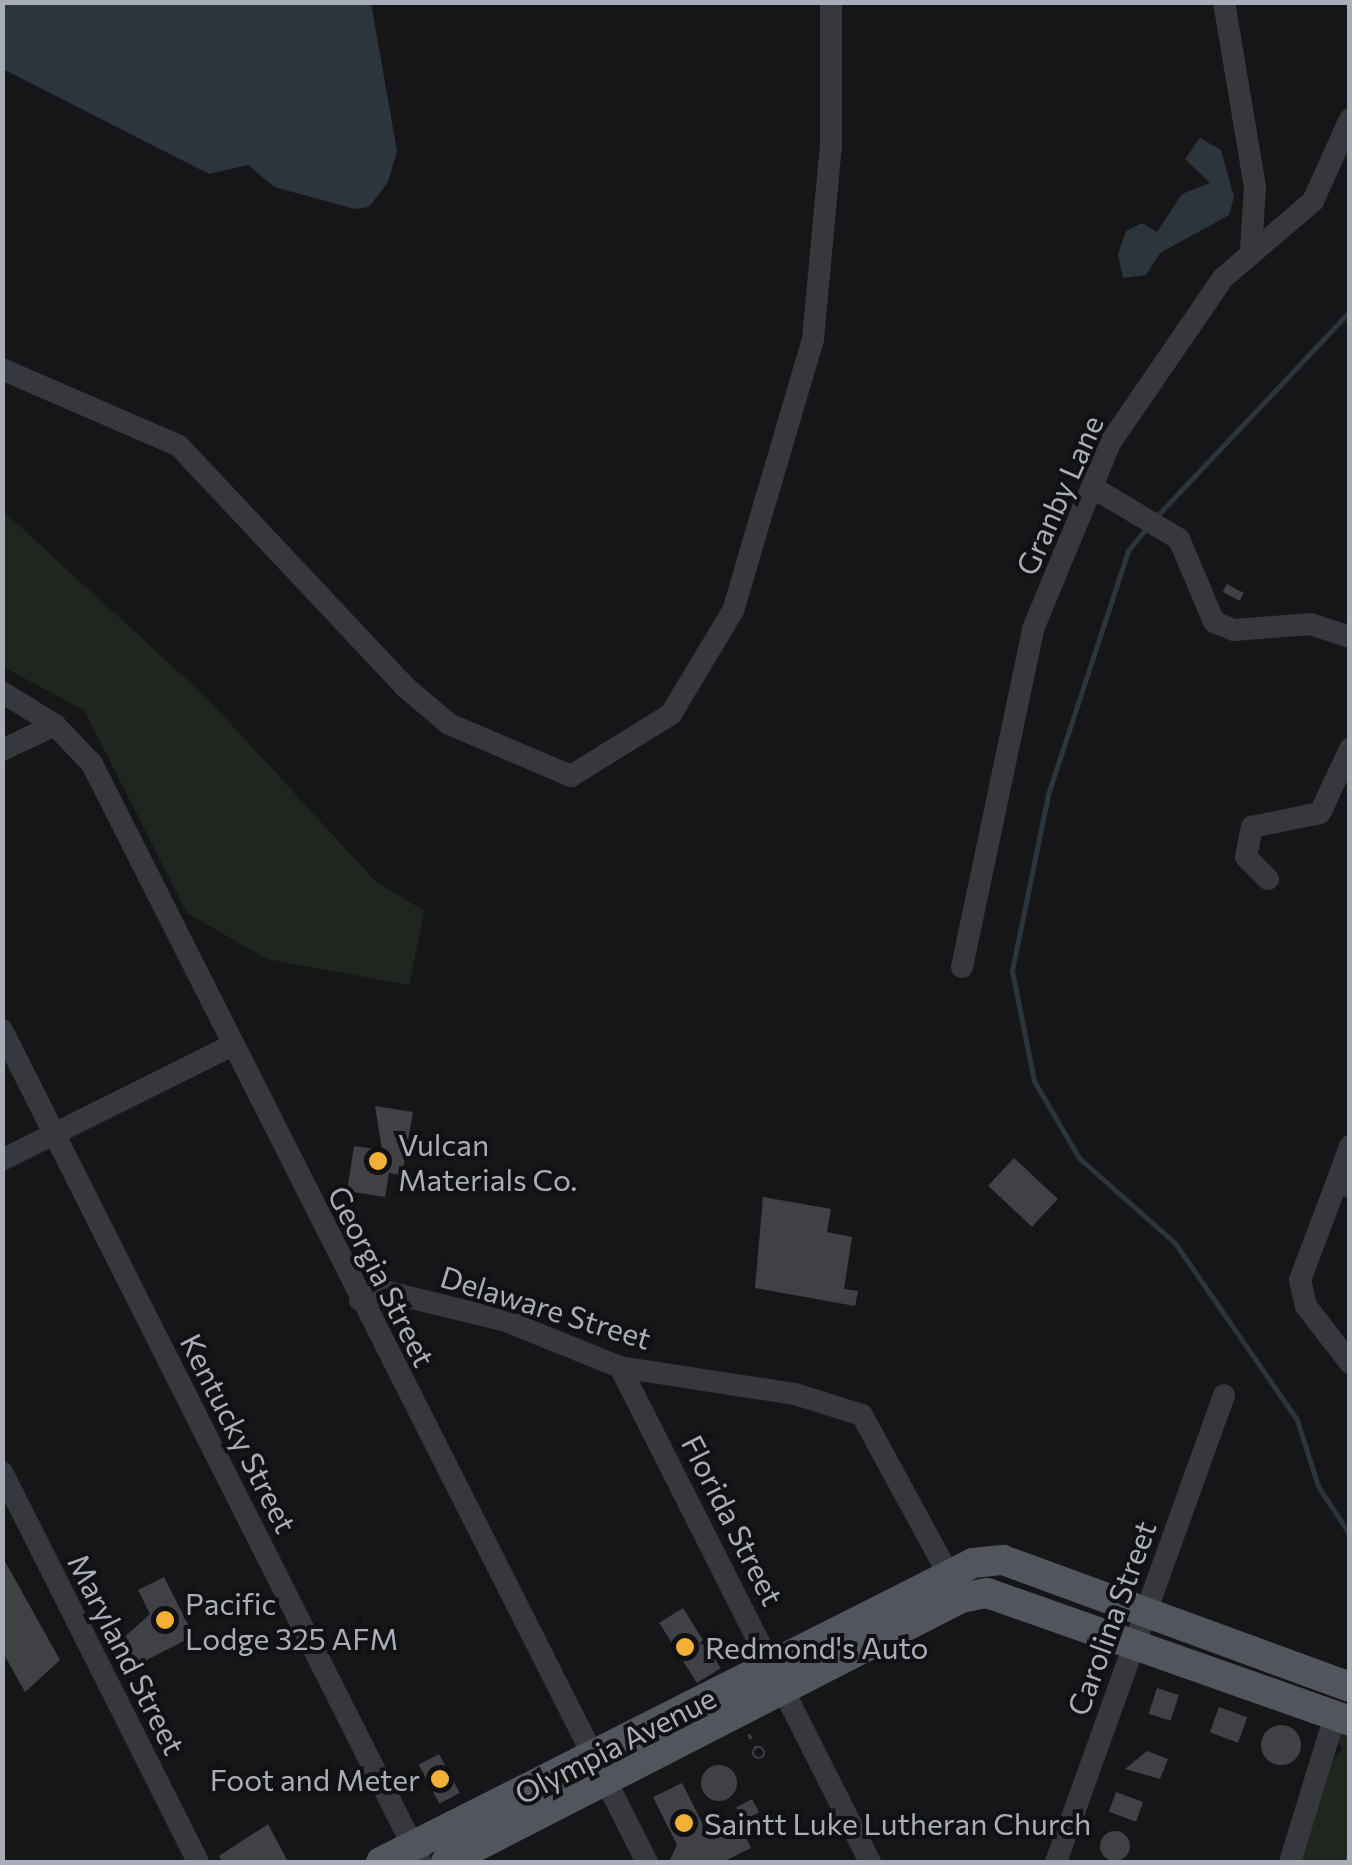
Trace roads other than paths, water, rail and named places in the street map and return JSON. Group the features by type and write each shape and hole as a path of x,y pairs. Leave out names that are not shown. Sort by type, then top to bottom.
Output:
{"main road":[{"name":"Olympia Avenue","path":"381,1862 418,1854 601,1768 1003,1560 1350,1686"},
{"name":"Olympia Avenue","path":"956,1587 1018,1600 1342,1718"},
{"name":"Olympia Avenue","path":"446,1862 601,1768"}],"street":[{"path":"2,369 179,446 404,686 449,724 571,776 671,714 733,611 813,338 831,144 831,2"},
{"path":"1224,2 1256,187 1251,249"},
{"name":"Granby Lane","path":"962,967 1032,629 1100,491 1144,390 1251,249 1313,201 1350,118"},
{"path":"1100,491 1179,540 1214,622 1234,630 1310,624 1350,637"},
{"name":"Georgia Street","path":"2,692 54,725 92,764 647,1862"},
{"path":"2,750 54,725"},
{"path":"1268,880 1246,857 1252,826 1320,814 1350,749"},
{"name":"Kentucky Street","path":"2,1030 418,1854"},
{"path":"2,1160 233,1046"},
{"path":"1350,1146 1343,1184 1300,1280 1306,1306 1350,1364"},
{"name":"Delaware Street","path":"360,1300 388,1292 506,1322 620,1367 795,1394 862,1415 956,1587"},
{"name":"Florida Street","path":"620,1367 870,1862"},
{"name":"Carolina Street","path":"1056,1862 1224,1395"},
{"name":"Maryland Street","path":"2,1472 198,1862"},
{"path":"1290,1862 1342,1718"}],"waterway":[{"path":"1155,518 1350,311"},
{"path":"1148,526 1128,551 1048,795 1012,971 1034,1081 1079,1158 1175,1243 1297,1420 1318,1486 1350,1535"},
{"path":"1346,1862 1350,1853"}],"place":[{"name":"Vulcan Materials Co.","path":"378,1161"},
{"name":"Pacific Lodge 325 AFM","path":"165,1620"},
{"name":"Redmond's Auto","path":"685,1647"},
{"name":"Foot and Meter","path":"440,1779"},
{"name":"Saintt Luke Lutheran Church","path":"684,1823"}]}
